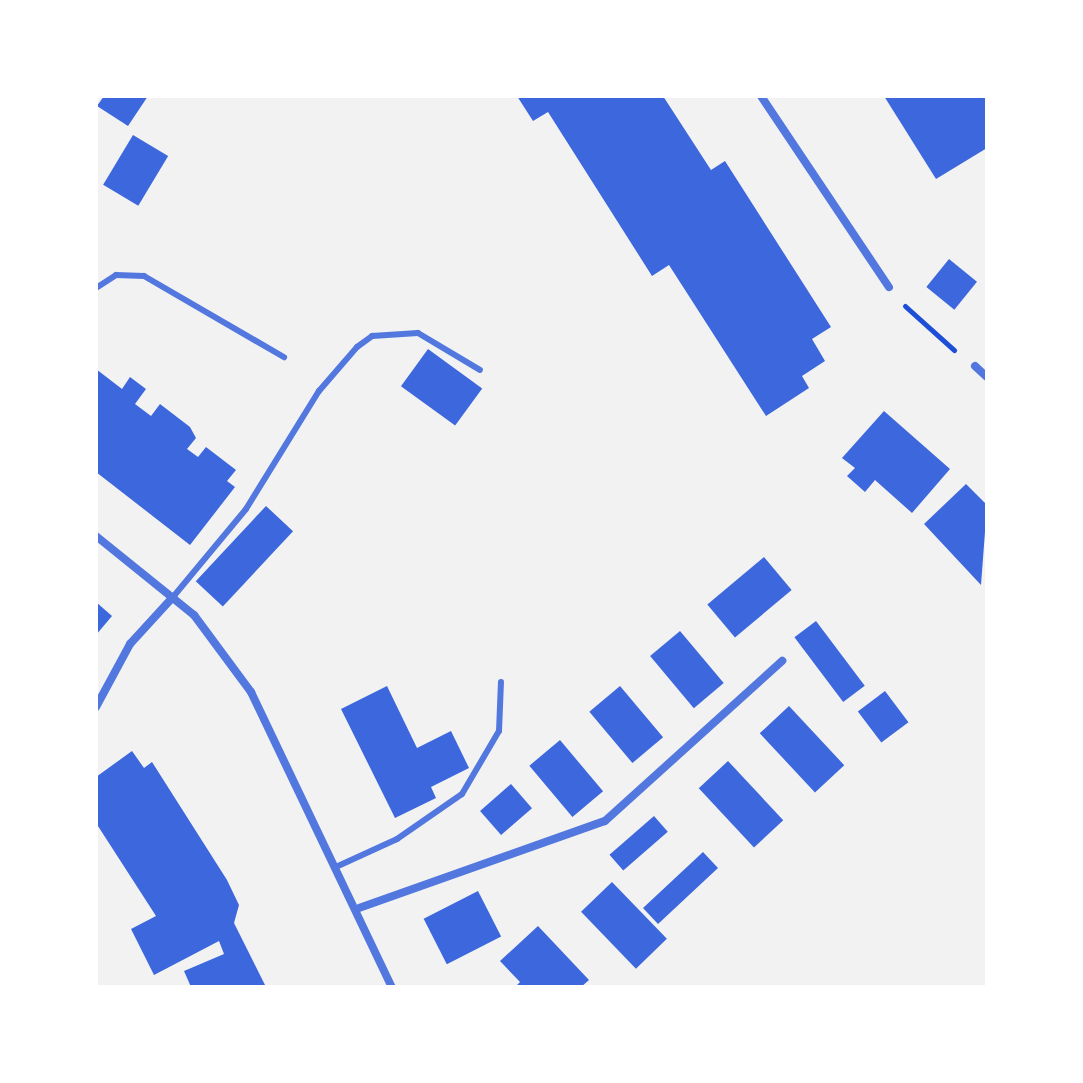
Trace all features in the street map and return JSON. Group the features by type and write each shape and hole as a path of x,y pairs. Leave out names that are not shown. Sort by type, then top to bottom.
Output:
{"street":[{"path":"761,96 889,287"},
{"path":"975,366 987,377"},
{"path":"96,536 173,597 251,692 359,908 392,987"},
{"path":"96,707 130,644 173,597"},
{"path":"359,908 605,821 782,661"}],"lane":[{"path":"96,288 116,275 144,276 284,357"},
{"path":"173,597 246,509 319,391 357,347 372,336 418,333 480,370"},
{"path":"338,866 397,839 462,794 499,731 501,682"}],"path":[{"path":"889,287 921,325 975,366"}],"building":[{"path":"104,96 148,96 128,126 97,106"},
{"path":"517,96 663,96 711,170 725,161 831,327 812,339 825,361 802,376 809,388 766,416 669,265 652,276 548,112 533,121"},
{"path":"884,96 987,96 987,148 936,179"},
{"path":"133,135 168,156 138,206 103,185"},
{"path":"949,259 977,282 954,310 926,287"},
{"path":"428,349 482,388 455,426 401,386"},
{"path":"96,369 122,389 130,377 146,389 135,404 151,416 160,404 190,427 196,438 187,449 198,457 206,447 236,470 227,481 235,487 190,545 96,472"},
{"path":"884,411 950,469 912,513 875,480 865,492 847,476 855,468 842,458"},
{"path":"966,484 987,505 981,585 924,524"},
{"path":"266,506 293,531 223,607 196,581"},
{"path":"764,557 792,590 735,638 707,605"},
{"path":"96,602 112,616 96,635"},
{"path":"816,621 865,686 843,702 794,637"},
{"path":"680,631 724,683 694,708 650,656"},
{"path":"387,686 417,748 451,731 469,768 431,787 436,798 395,818 341,709"},
{"path":"620,686 663,737 632,763 589,712"},
{"path":"885,691 908,722 881,743 858,711"},
{"path":"789,706 844,765 815,793 760,733"},
{"path":"560,740 603,791 572,817 529,766"},
{"path":"132,751 144,768 152,762 227,880 239,905 234,923 266,987 191,987 184,971 224,954 219,941 154,975 131,929 156,916 96,823 96,777"},
{"path":"728,761 783,820 754,848 699,788"},
{"path":"511,784 532,808 501,835 480,811"},
{"path":"654,816 668,832 623,871 609,855"},
{"path":"703,852 718,868 658,924 643,908"},
{"path":"612,882 667,939 636,969 581,912"},
{"path":"478,891 501,936 447,964 424,919"},
{"path":"538,926 589,980 581,987 515,987 520,982 500,961"}]}
